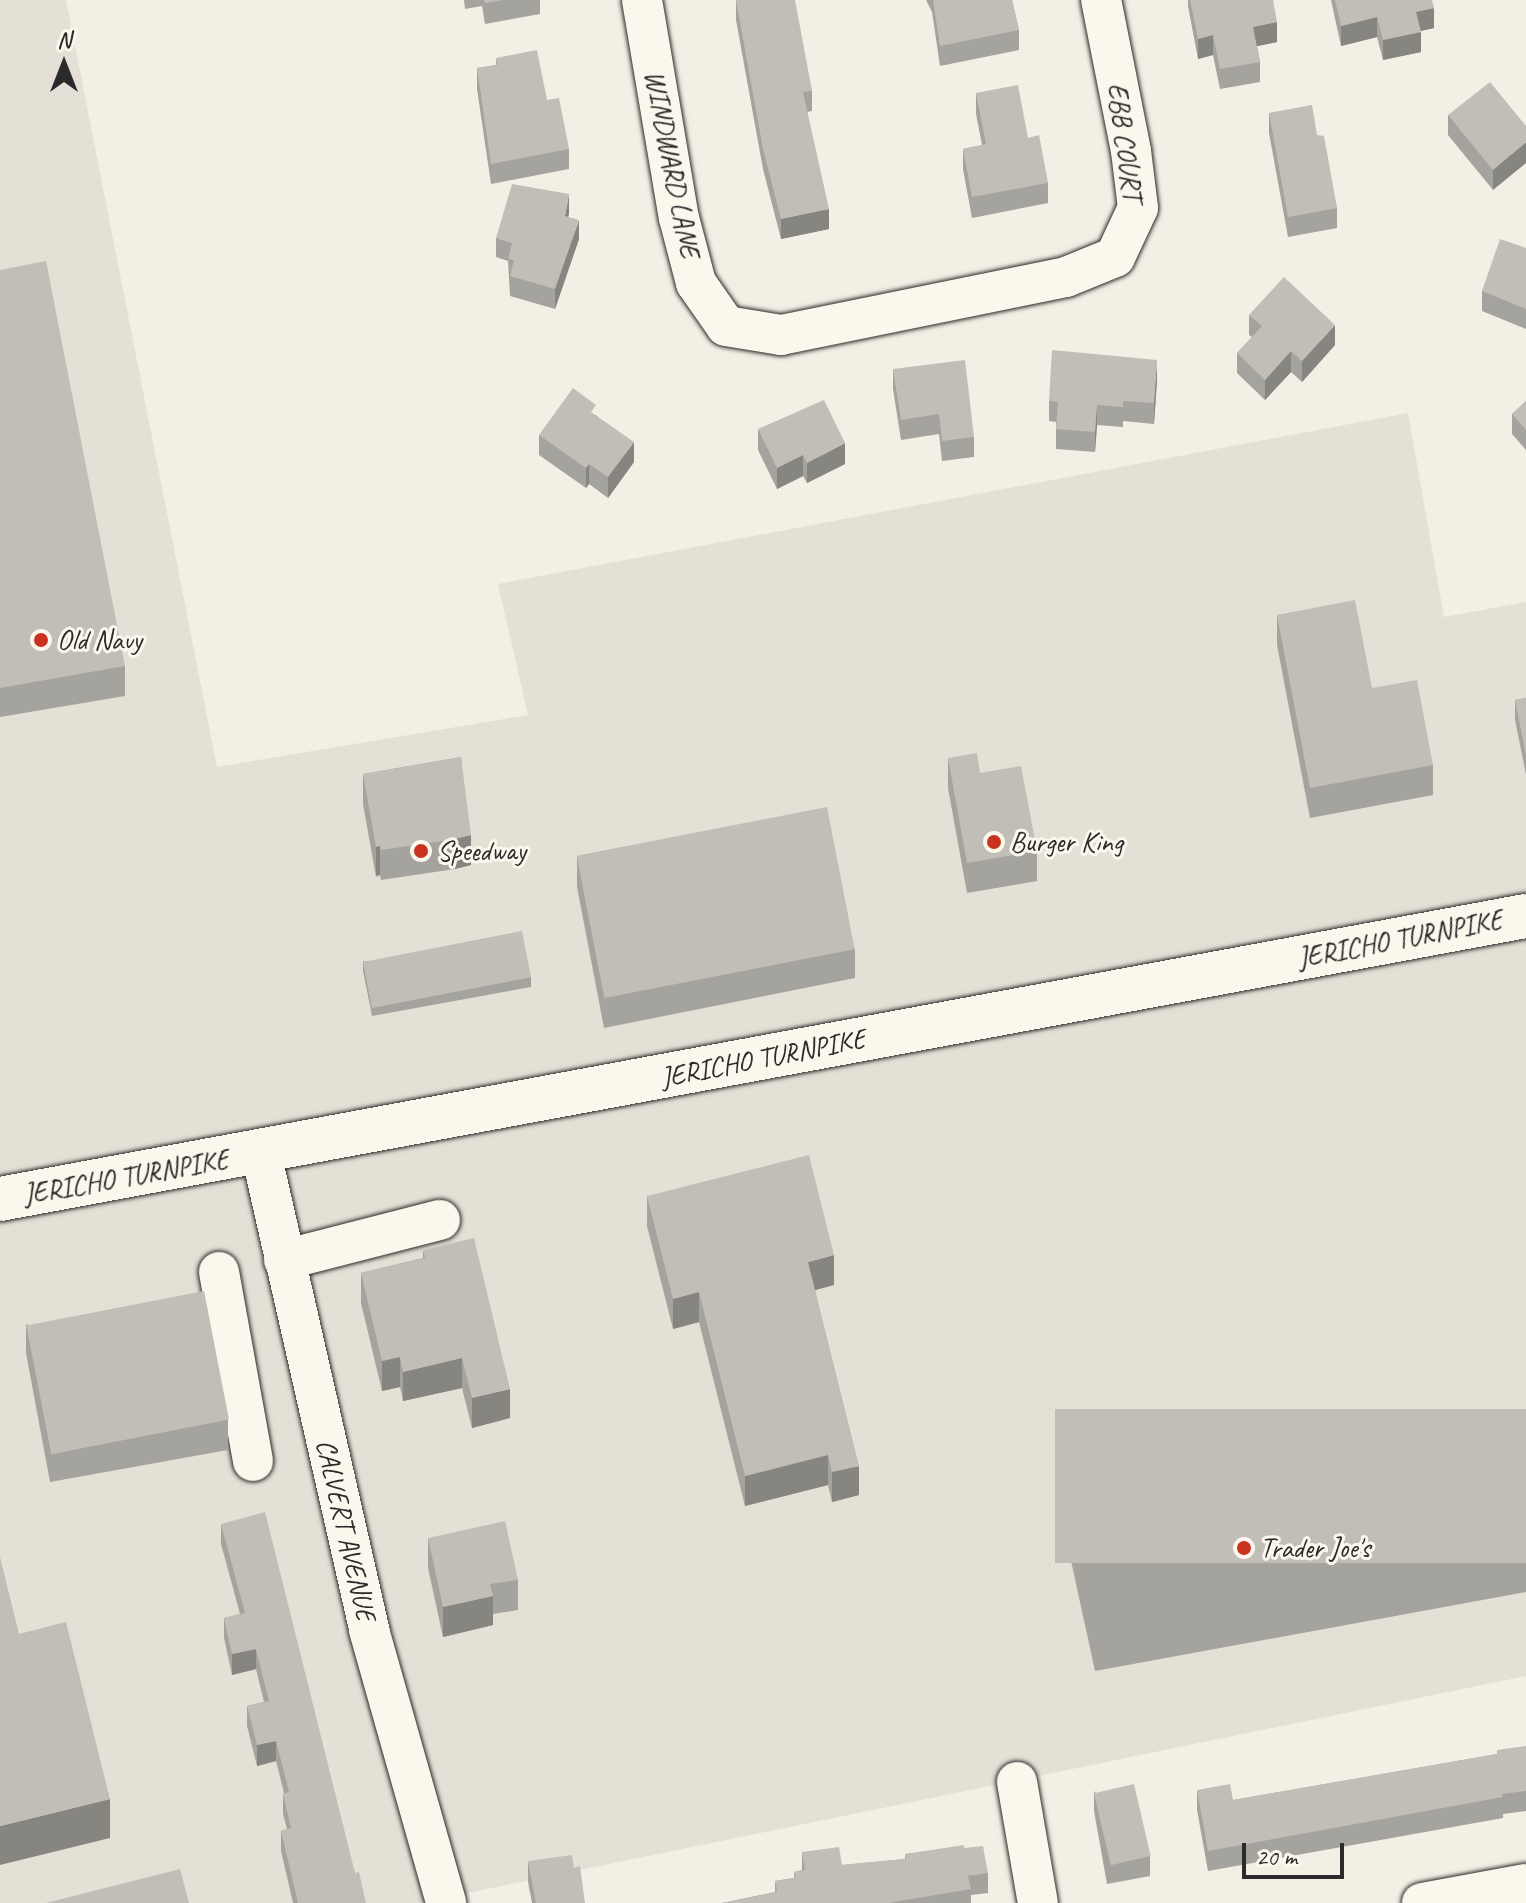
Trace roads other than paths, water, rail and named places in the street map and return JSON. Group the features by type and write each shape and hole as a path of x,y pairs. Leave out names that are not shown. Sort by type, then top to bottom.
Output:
{"main road":[{"name":"JERICHO TURNPIKE","path":"0,1199 1526,916"}],"street":[{"name":"WINDWARD LANE","path":"642,0 686,244 696,283 726,326 781,335 954,302"},
{"name":"EBB COURT","path":"954,302 1066,277 1115,257 1138,208 1131,151 1101,0"},
{"name":"CALVERT AVENUE","path":"261,1153 369,1630 446,1903"},
{"path":"284,1260 440,1220"},
{"path":"219,1272 253,1461"},
{"path":"1017,1782 1038,1903"},
{"path":"1422,1903 1526,1884"}],"place":[{"name":"Old Navy","path":"41,640"},
{"name":"Burger King","path":"994,842"},
{"name":"Speedway","path":"421,851"},
{"name":"Trader Joe's","path":"1244,1548"}]}
